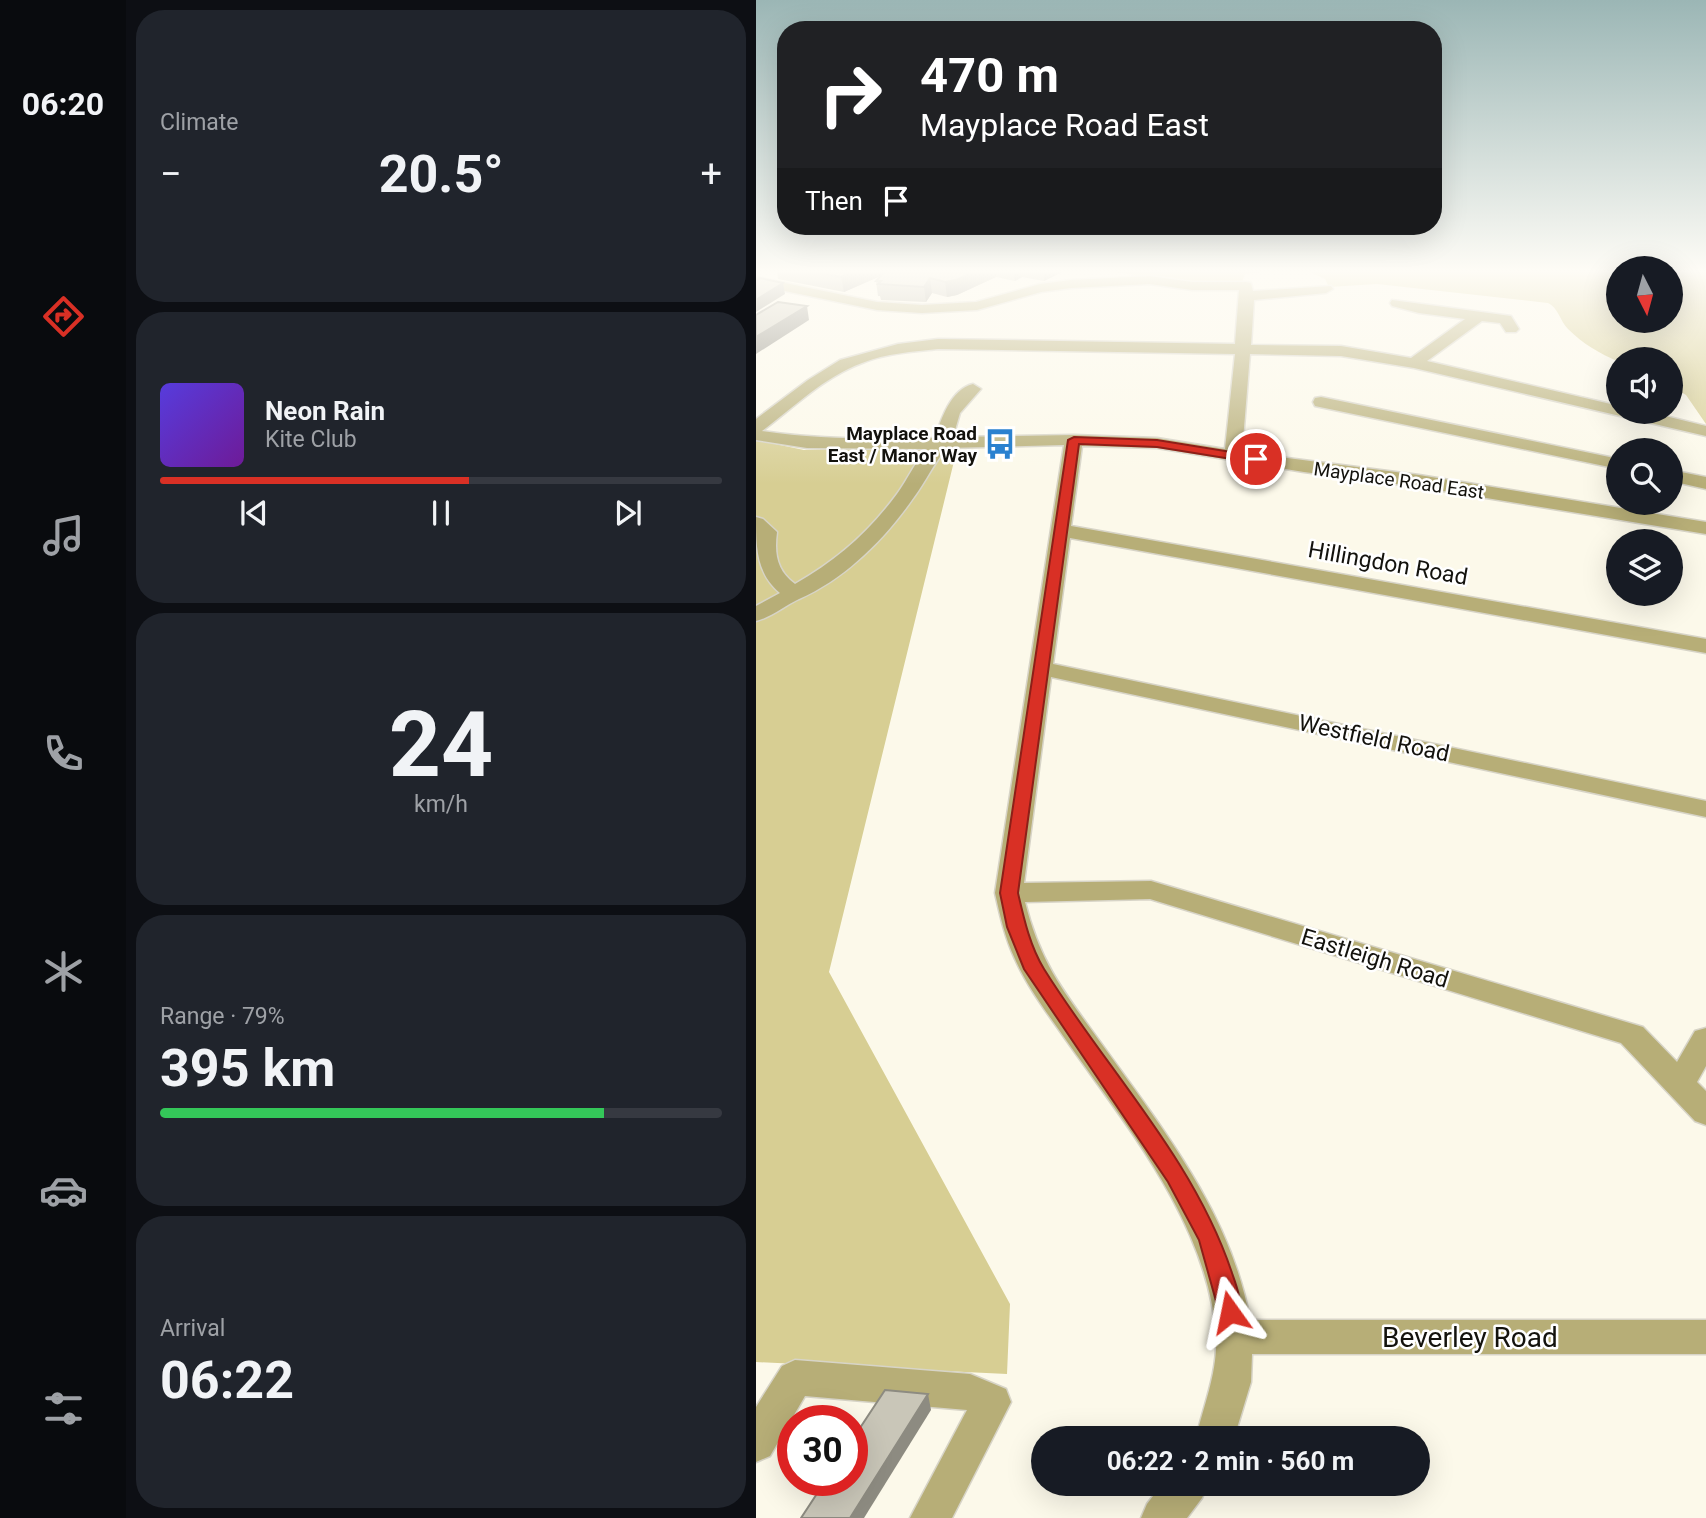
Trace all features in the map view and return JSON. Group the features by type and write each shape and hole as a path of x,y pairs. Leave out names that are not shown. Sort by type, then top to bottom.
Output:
{"street":[{"path":"1233,455 1243,343"},
{"path":"1414,363 1442,343"},
{"path":"756,427 836,369 869,356 902,348 938,344 1341,351 1414,363 1606,408"},
{"path":"768,610 838,568 878,530 907,494 925,461 942,443 952,412 973,390"},
{"path":"1321,402 1606,461"},
{"path":"1676,424 1706,431"},
{"name":"Mayplace Road East","path":"756,435 829,444 1074,440 1157,443 1304,467 1419,481 1706,528"},
{"path":"1074,440 1009,893 1017,927 1034,969 1176,1176 1210,1239 1225,1287 1234,1337 1232,1382 1219,1426"},
{"path":"1683,478 1706,483"},
{"path":"756,523 767,532 765,547 771,575 782,587 797,593"},
{"name":"Hillingdon Road","path":"1060,530 1706,646"},
{"name":"Westfield Road","path":"1041,668 1706,809"},
{"name":"Eastleigh Road","path":"1009,893 1151,890 1633,1035 1706,1112"},
{"path":"1680,1083 1706,1039"},
{"name":"Beverley Road","path":"1234,1337 1706,1337"},
{"path":"756,1443 795,1378 970,1392 992,1402 930,1518"},
{"path":"1161,1518 1178,1496"}],"shaded area":[{"path":"1585,343 1706,343 1706,424 1683,393 1683,347 1606,347 1606,356"},
{"path":"756,440 804,450 958,445 829,972 1010,1304 1007,1374 756,1362"}],"building":[{"path":"885,1390 928,1394 868,1489 868,1416"},
{"path":"815,1496 864,1496 850,1518 801,1518"}],"place":[{"name":"Mayplace Road East / Manor Way","path":"1000,444"}],"route":[{"path":"1230,1312 1210,1239 1176,1176 1034,969 1017,927 1009,893 1074,440 1157,443 1256,459"}]}
